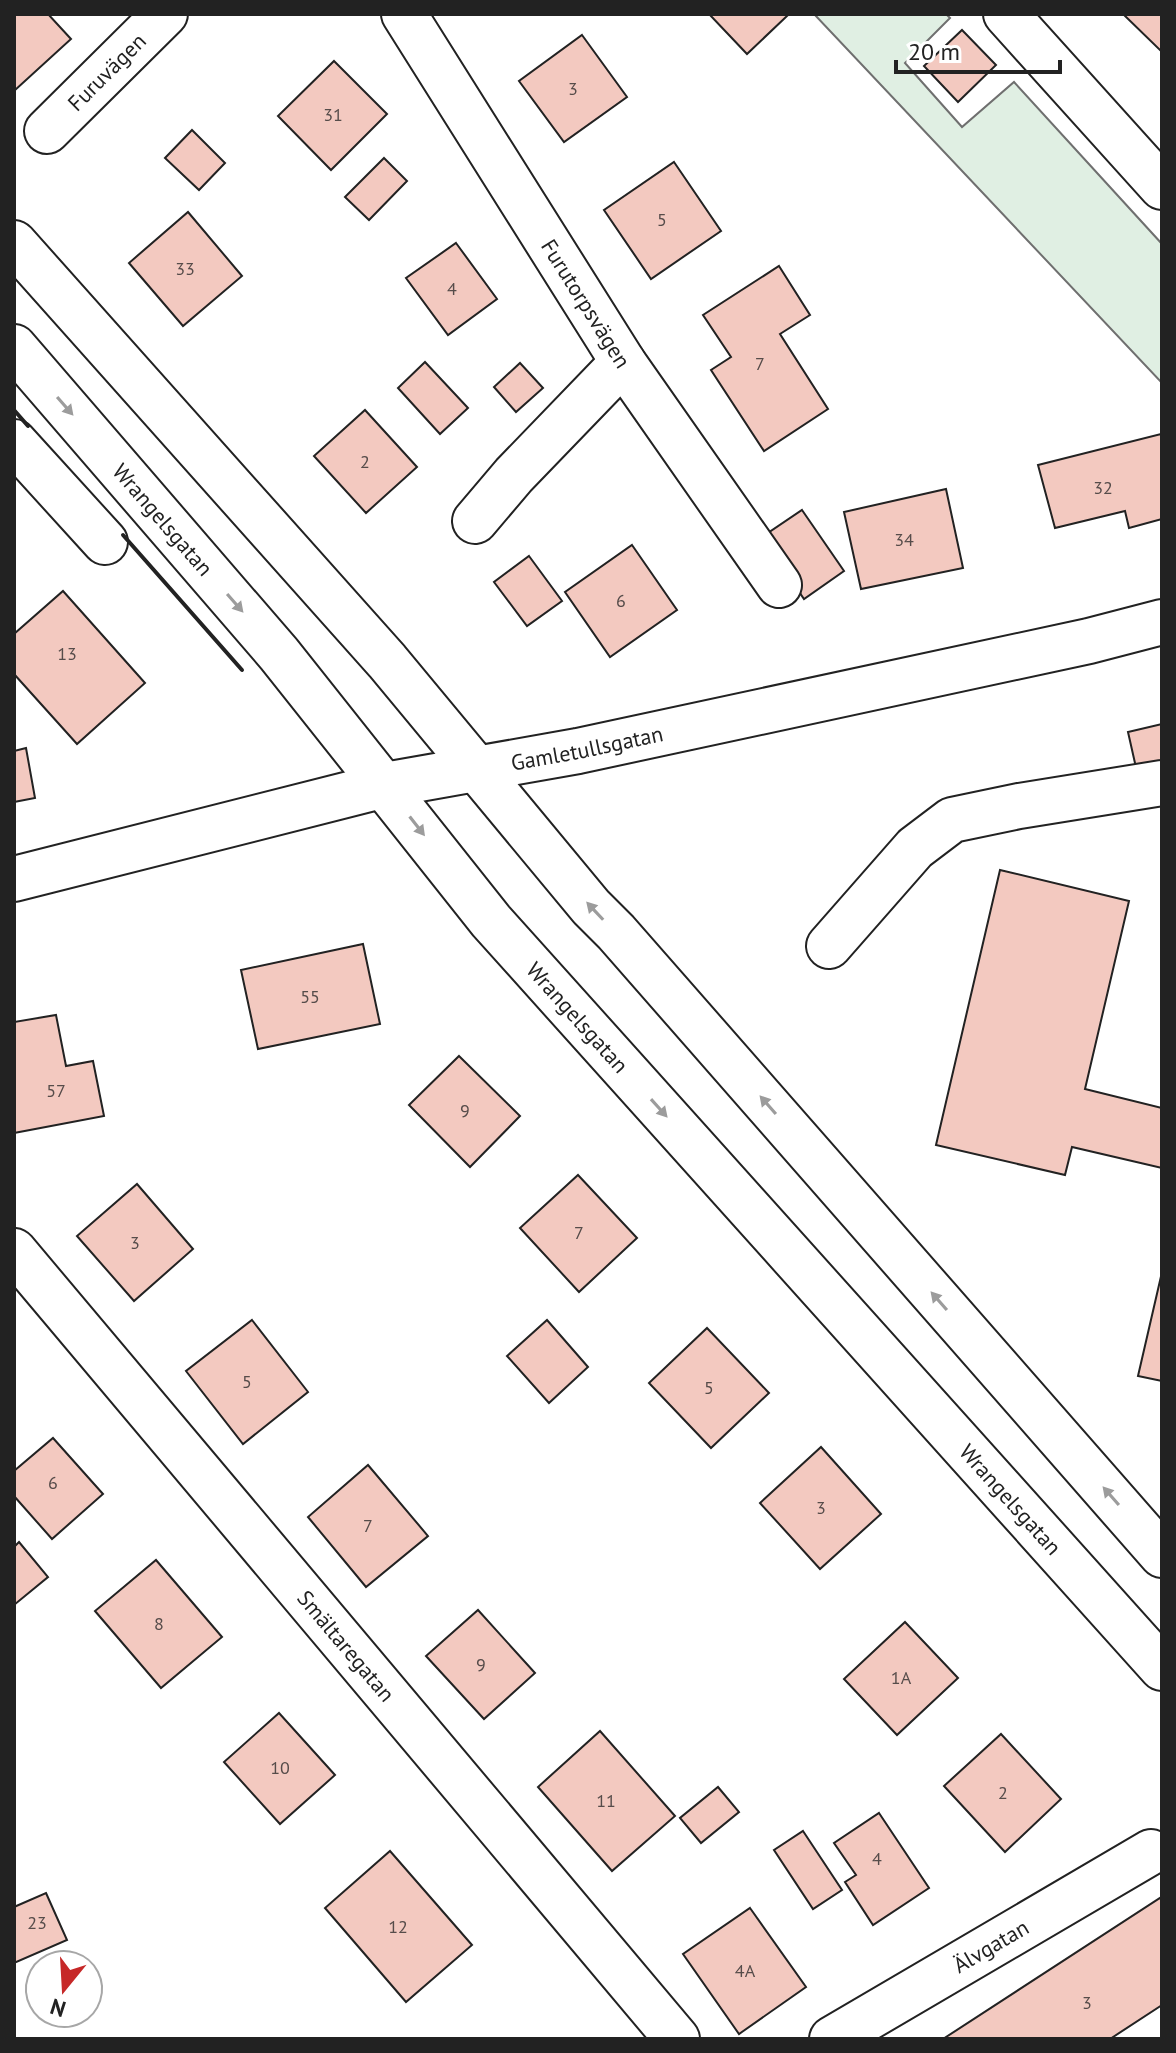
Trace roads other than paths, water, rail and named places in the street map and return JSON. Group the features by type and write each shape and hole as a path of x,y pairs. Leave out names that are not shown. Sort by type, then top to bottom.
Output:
{"street":[{"name":"Furuvägen","path":"47,131 165,14"},
{"name":"Furutorpsvägen","path":"404,14 623,362 779,585"},
{"path":"1006,14 1162,187"},
{"path":"14,243 387,661 591,907 1162,1555"},
{"name":"Wrangelsgatan","path":"14,347 279,654 491,921 1162,1668"},
{"path":"475,521 514,475 623,362"},
{"path":"14,442 105,542"},
{"name":"Gamletullsgatan","path":"14,879 385,785 578,751 1089,641 1162,622"},
{"path":"829,946 915,848 952,820 1162,783"},
{"name":"Smältaregatan","path":"14,1251 677,2039"},
{"name":"Älvgatan","path":"832,2039 1151,1852"}]}
